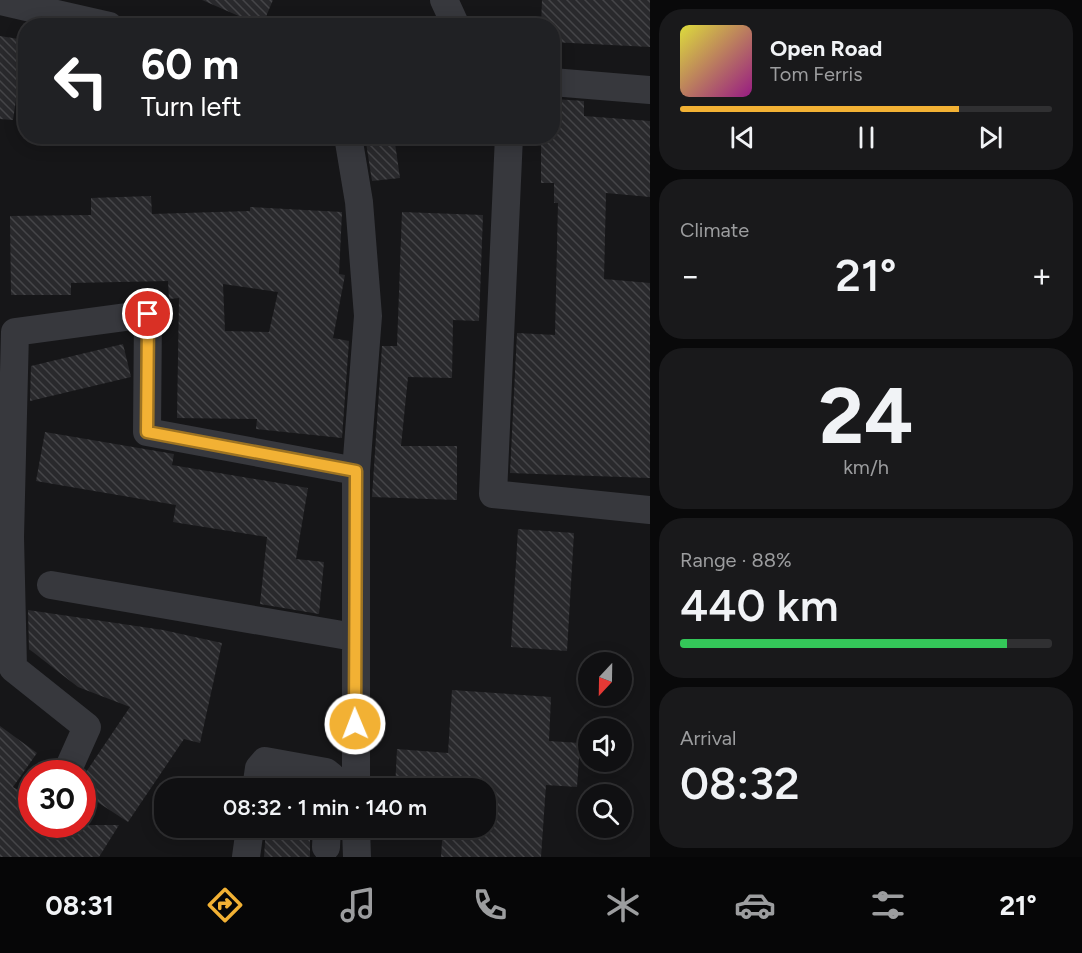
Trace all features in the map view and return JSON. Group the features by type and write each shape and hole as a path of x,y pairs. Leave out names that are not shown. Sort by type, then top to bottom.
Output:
{"street":[{"path":"444,0 452,18"},
{"path":"0,1 74,18"},
{"path":"560,83 650,90"},
{"path":"349,144 359,202 368,316 356,471 354,637 356,778"},
{"path":"509,144 493,494 650,510"},
{"path":"72,760 87,727 13,668 10,537 15,332 148,314 147,432 356,471"},
{"path":"51,585 354,637"},
{"path":"258,778 259,768 265,761 326,772 331,778"},
{"path":"246,857 249,838"},
{"path":"356,838 357,857"}],"building":[{"path":"202,0 273,0 265,18 244,18"},
{"path":"542,0 650,0 650,47 560,42 560,18 541,18"},
{"path":"0,36 18,39 18,87 13,120 0,119"},
{"path":"560,99 584,101 584,116 650,121 650,197 606,193 604,279 650,283 650,478 510,473 517,333 555,335 558,203 554,203 554,183 541,183 541,144 560,144"},
{"path":"366,144 395,144 400,178 372,181"},
{"path":"151,196 152,214 250,211 250,207 342,212 339,274 345,275 333,338 349,341 342,438 256,429 257,419 177,418 179,298 169,299 168,281 71,283 71,295 11,295 10,216 91,215 91,198","holes":["223,284 278,292 269,332 225,331"]},
{"path":"402,212 483,215 479,321 453,320 452,378 408,377 401,446 457,446 457,500 372,497 382,346 397,346"},
{"path":"123,344 131,377 30,401 31,366"},
{"path":"45,432 174,454 172,465 308,488 296,559 324,562 319,614 260,604 267,537 173,522 176,505 36,481"},
{"path":"518,529 574,533 567,651 511,647"},
{"path":"28,610 163,630 222,643 200,743 184,739 158,778 154,778 154,783 128,822 96,801 96,760 94,760 130,707 78,687 29,649"},
{"path":"452,690 551,697 549,741 578,743 578,772 577,787 546,785 541,857 441,857 442,838 496,838 496,778 396,778 397,749 448,753"},
{"path":"0,726 37,753 32,760 18,760 18,780 13,787 18,790 18,838 96,838 96,825 119,825 99,857 0,857"},
{"path":"265,838 310,838 310,857 264,857"}],"route":[{"path":"148,314 147,432 356,471 355,724"}]}
